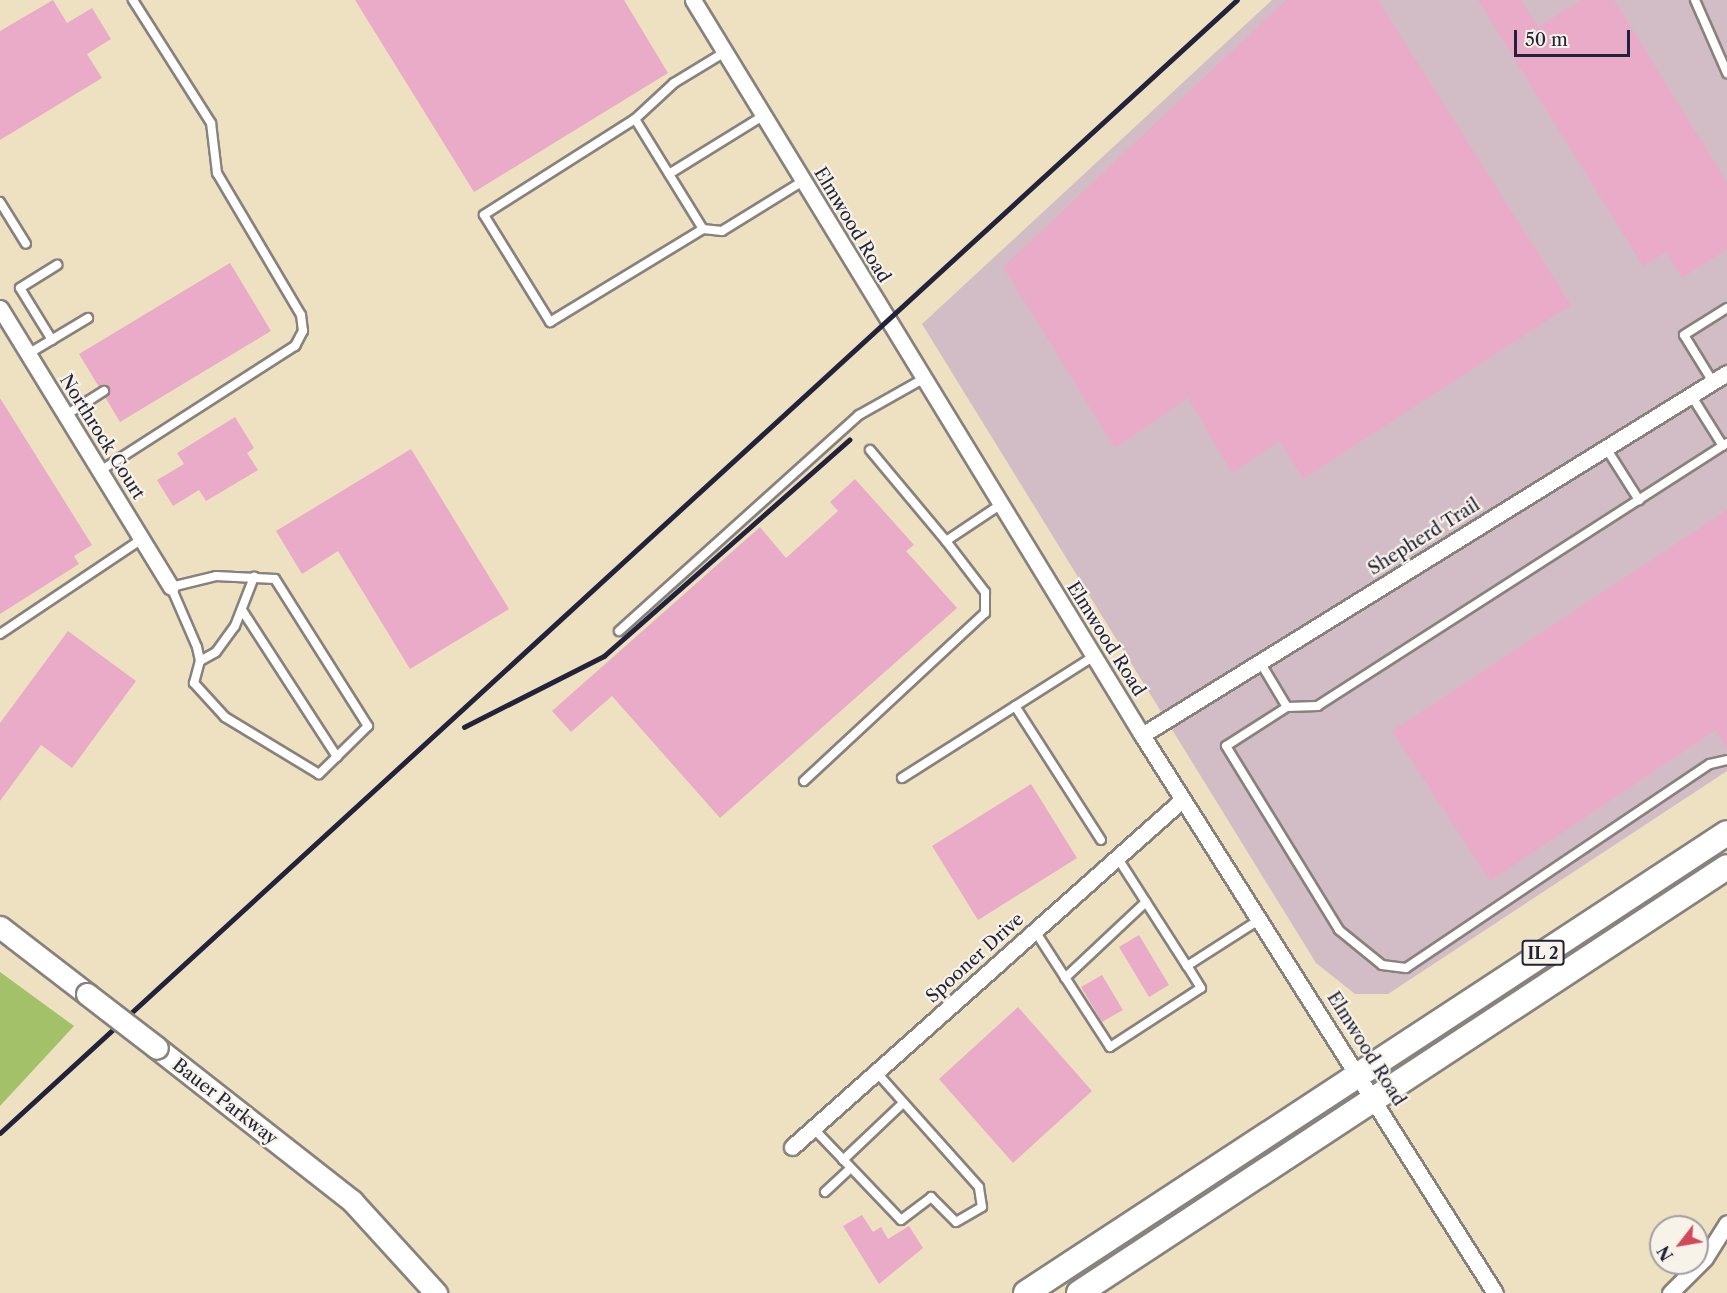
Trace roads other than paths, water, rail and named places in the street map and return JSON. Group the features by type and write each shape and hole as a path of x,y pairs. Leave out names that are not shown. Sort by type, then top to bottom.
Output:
{"main road":[{"name":"IL 2","path":"1026,1293 1727,833"},
{"name":"IL 2","path":"1079,1293 1727,867"},
{"name":"Bauer Parkway","path":"0,927 352,1201 431,1291"}],"street":[{"name":"Elmwood Road","path":"693,0 1142,735 1375,1099 1495,1293"},
{"name":"Northrock Court","path":"0,308 171,587"},
{"name":"Shepherd Trail","path":"1142,735 1727,373"},
{"name":"Spooner Drive","path":"792,1147 1183,799"},
{"path":"1670,1293 1705,1258 1727,1223"}],"lane":[{"path":"100,471 295,346 303,332 301,315 217,173 211,123 133,0"},
{"path":"1695,0 1727,73"},
{"path":"725,52 674,83 635,119 484,215 550,322 702,229 722,231 803,181"},
{"path":"669,174 763,116"},
{"path":"635,119 702,229"},
{"path":"0,202 26,244"},
{"path":"52,340 20,288 57,265"},
{"path":"1713,382 1684,335 1727,308"},
{"path":"28,354 88,318"},
{"path":"619,631 859,415 923,379"},
{"path":"66,415 104,391"},
{"path":"1691,395 1725,444 1318,706 1287,707 1226,746 1339,930 1390,966 1406,968 1710,764 1727,760"},
{"path":"1606,448 1639,500"},
{"path":"804,781 985,614 985,592 870,450"},
{"path":"946,541 1000,505"},
{"path":"0,634 142,538"},
{"path":"216,576 254,578 275,579 368,726 319,774 225,717 194,683 200,661 171,587 216,576"},
{"path":"200,661 216,652 242,610 254,578"},
{"path":"242,610 337,757"},
{"path":"902,778 1094,656"},
{"path":"1260,662 1287,707"},
{"path":"1015,706 1101,840"},
{"path":"1035,931 1110,1047 1201,988 1117,858"},
{"path":"1065,978 1146,902"},
{"path":"1187,966 1261,919"},
{"path":"813,1128 901,1220 931,1197 956,1222 982,1207 979,1187 876,1072"},
{"path":"843,1160 903,1103"},
{"path":"825,1192 850,1169"}],"railway":[{"path":"0,1133 1237,0"},
{"path":"464,727 604,656 849,440"}]}
